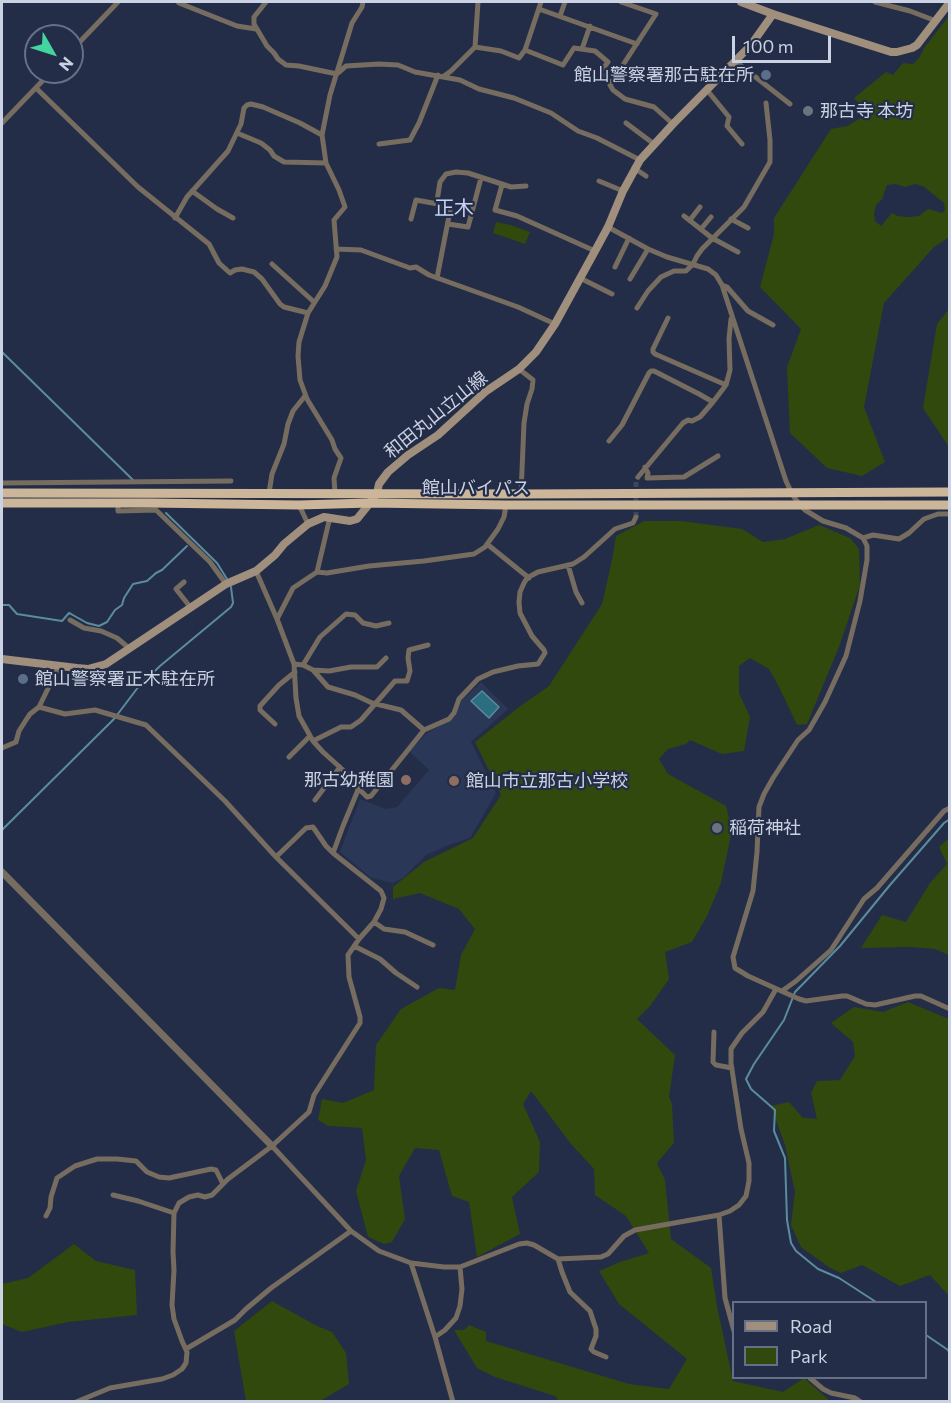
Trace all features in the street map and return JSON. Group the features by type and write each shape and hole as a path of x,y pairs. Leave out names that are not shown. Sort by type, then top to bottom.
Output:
{"highway":[{"name":"館山バイパス","path":"2,493 792,494 950,492"},
{"name":"館山バイパス","path":"2,503 950,505"}],"main road":[{"path":"741,2 761,5 774,14 891,52 912,48 916,45 950,2"},
{"name":"和田丸山立山線","path":"2,659 88,669 97,667 113,660 226,584 256,571 284,544 316,519 330,517 350,521 357,519 377,493 379,484 388,472 438,435 485,392 519,369 536,352 555,324 595,252 634,168 673,124 751,45 774,14"}],"street":[{"path":"84,37 118,2"},
{"path":"178,2 237,26 256,29"},
{"path":"266,2 254,17 256,29 278,59 286,65 337,74"},
{"path":"335,493 334,478 341,458 305,396 300,380 298,356 299,342 308,313 332,272 336,257 334,220 345,207 326,162 322,135 330,95 352,22 363,2"},
{"path":"379,144 410,140 441,76 451,71 475,47 478,2"},
{"path":"475,47 501,51 519,58 525,50 541,2"},
{"path":"560,16 565,2"},
{"path":"625,2 656,14 610,85 612,90 626,99 654,107 673,124"},
{"path":"874,2 910,11 936,21"},
{"path":"539,9 638,44"},
{"path":"582,49 591,27"},
{"path":"525,50 563,65 574,48 595,51 608,62 601,74 611,83"},
{"path":"735,61 790,104"},
{"path":"337,74 346,66 379,64 398,65 415,72 460,80 479,89 514,98 551,112 578,131 640,160"},
{"path":"2,123 40,84"},
{"path":"36,88 138,187 209,244 219,263 230,273 242,268 254,272 280,304 308,313"},
{"path":"707,90 729,117 727,126 742,144"},
{"path":"637,308 661,277 675,271 686,271 712,238 744,207 770,162 766,103"},
{"path":"176,218 184,201 228,151 241,124 244,108 251,104 300,123 322,135"},
{"path":"626,123 654,144"},
{"path":"237,133 261,143 284,162 326,162"},
{"path":"634,168 646,176"},
{"path":"438,204 440,182 450,172 461,172 517,188 526,186"},
{"path":"448,224 468,227 481,178"},
{"path":"599,181 623,191"},
{"path":"502,185 495,210 517,216 595,252"},
{"path":"192,191 217,210 233,218"},
{"path":"411,219 416,200 438,204 450,211 437,278"},
{"path":"690,220 700,207"},
{"path":"684,216 712,238 738,252"},
{"path":"701,229 711,217"},
{"path":"731,219 748,228"},
{"path":"608,227 648,249 712,271 716,275 722,285 786,482 792,494 799,504 814,517 846,528 863,538 867,546 860,601 846,656 809,730 798,740 773,778 759,807 753,891 733,957 735,968 806,1001 847,996 866,1004 875,1005 921,996 950,1009"},
{"path":"615,267 629,238"},
{"path":"336,249 361,250 410,268 416,267 437,278 518,307 555,324"},
{"path":"630,279 648,249"},
{"path":"272,264 314,302"},
{"path":"580,278 612,294"},
{"path":"722,285 727,287 748,311 773,325"},
{"path":"638,477 682,423 700,417 726,385 730,370 731,317"},
{"path":"668,318 653,352 726,385"},
{"path":"519,369 533,380 524,423 521,494"},
{"path":"609,441 622,425 651,371 713,402"},
{"path":"269,493 272,474 282,450 288,424 293,411 305,396"},
{"path":"645,467 648,473 647,478 684,477 718,456"},
{"path":"2,483 231,481"},
{"path":"118,503 118,511 156,510 210,562 226,584"},
{"path":"299,505 308,524"},
{"path":"277,619 293,588 317,572 327,573 474,554 487,544 504,518 506,505"},
{"path":"863,538 873,535 899,539 924,519 938,514 950,514"},
{"path":"317,572 330,517"},
{"path":"256,571 294,664 299,716 312,739 353,779 367,797 371,796 424,730 454,713 459,699 478,679 493,672 538,664 542,660 544,650 532,636 520,614 520,592 524,583 538,572 573,564 615,529 633,522 636,517"},
{"path":"487,544 529,578"},
{"path":"568,565 576,592 582,603"},
{"path":"183,582 176,589 191,608"},
{"path":"303,665 320,637 346,614 355,615 363,623 376,626 389,622"},
{"path":"70,620 84,628 101,631 117,638 130,649"},
{"path":"289,757 312,739 341,727 351,728 361,720 395,681 407,681 410,671 409,650 428,645"},
{"path":"313,670 377,667 386,658"},
{"path":"294,664 313,670 328,687 400,710 424,730"},
{"path":"2,748 16,742 26,720 39,707 59,666"},
{"path":"275,724 260,710 260,706 279,685 295,672"},
{"path":"39,707 65,714 95,710 146,725 225,801 276,857 359,939"},
{"path":"315,800 340,767"},
{"path":"333,853 358,790 357,787"},
{"path":"2,872 272,1146 351,1231 379,1251 411,1263 460,1267 527,1243 558,1259 601,1257 608,1254 624,1236 635,1230 719,1215 739,1205 746,1196 749,1163 741,1129 731,1049 736,1040 763,1012 779,990 796,981 831,950 864,899 878,888 944,811 950,808"},
{"path":"76,1401 110,1388 172,1376 182,1369 186,1363 187,1352 174,1319 172,1305 174,1213 179,1203 198,1195 212,1196 223,1184 272,1146 309,1112 314,1095 360,1023 349,977 348,955 374,922 381,909 384,898 381,891 333,853 313,827 306,828 276,857"},
{"path":"374,922 384,929 405,932 433,945"},
{"path":"354,946 380,959 417,987"},
{"path":"714,1032 713,1062 716,1065 732,1068"},
{"path":"46,1216 57,1178 75,1166 97,1159 136,1161 147,1172 159,1178 211,1169 216,1170 223,1184"},
{"path":"113,1195 174,1213"},
{"path":"719,1215 725,1298 732,1324"},
{"path":"186,1349 236,1320 271,1288 351,1231"},
{"path":"558,1259 570,1292 590,1311 596,1329 591,1349 606,1357"},
{"path":"411,1263 453,1401"},
{"path":"435,1337 456,1318 462,1289 460,1267"},
{"path":"812,1379 831,1393 861,1401"}],"shaded area":[{"name":"館山市立那古小学校","path":"481,682 508,709 471,742 496,793 470,838 426,855 403,878 393,883 371,878 340,852 360,799 386,809 397,807 429,770 409,751 427,733 455,717 462,700"},
{"path":"482,691 499,707 489,718 471,701"}],"green space":[{"path":"949,16 949,237 934,247 884,303 864,407 885,462 862,476 827,468 790,433 787,367 801,329 760,287 774,234 774,218 831,129 847,126 861,118 864,110 854,98 886,72 893,75 903,63 913,64","holes":["896,184 905,187 915,184 923,186 944,203 945,210 942,213 928,209 919,216 908,217 892,213 881,226 875,221 874,214 876,205 882,199 887,185"]},
{"path":"496,222 530,232 525,244 493,233"},
{"path":"949,309 949,447 923,408 937,324"},
{"path":"644,521 681,521 742,529 763,542 785,539 819,525 850,538 859,549 860,585 839,647 807,724 797,725 769,669 750,658 739,666 739,693 750,717 744,751 722,754 690,740 686,744 668,749 659,759 668,774 726,806 732,830 721,883 707,916 692,942 665,952 669,979 650,1006 637,1019 675,1055 669,1097 672,1104 674,1143 657,1163 665,1180 671,1239 711,1268 733,1381 783,1392 805,1379 830,1401 559,1401 555,1396 495,1377 477,1368 454,1330 464,1330 469,1325 486,1332 486,1341 629,1384 669,1389 687,1359 619,1304 599,1271 649,1253 626,1216 595,1195 594,1169 571,1144 531,1091 523,1104 540,1142 539,1172 512,1197 520,1234 477,1257 469,1202 452,1196 439,1150 415,1148 399,1176 405,1219 392,1242 384,1244 368,1237 356,1191 366,1160 362,1128 328,1126 318,1120 322,1099 343,1103 374,1090 376,1045 401,1009 439,988 455,990 461,955 475,929 459,909 420,893 393,899 393,887 424,862 473,838 501,795 475,742 549,686 602,604 616,536"},
{"path":"949,838 949,955 935,949 910,947 861,948 882,915 906,922 930,883 947,864 939,847"},
{"path":"908,1002 949,1019 949,1296 930,1275 900,1286 862,1265 841,1273 830,1268 801,1247 791,1225 795,1191 785,1145 771,1106 789,1102 803,1118 817,1119 811,1093 817,1081 840,1080 855,1056 853,1042 831,1023 854,1007 883,1012"},
{"path":"74,1244 96,1261 135,1270 137,1315 68,1322 22,1332 2,1324 2,1284 28,1278"},
{"path":"272,1301 332,1332 346,1353 349,1384 320,1401 246,1401 234,1331"}],"waterway":[{"path":"2,352 133,480"},
{"path":"166,513 217,563 227,579"},
{"path":"2,605 9,605 17,614 62,621 69,613 87,623 99,626 107,622 115,610 122,605 133,584 147,581 187,546"},
{"path":"2,830 114,719 139,686 231,607 233,603 231,587"},
{"path":"874,1301 839,1278 818,1269 796,1251 791,1243 787,1220 785,1158 774,1131 775,1110 751,1089 746,1079 784,1020 795,992 840,946 890,885 950,819"},
{"path":"927,1336 948,1350 950,1355"}],"tunnel":[{"path":"636,517 638,477"}],"place":[{"name":"館山警察署那古駐在所","path":"766,75"},
{"name":"那古寺 本坊","path":"808,111"},
{"name":"館山警察署正木駐在所","path":"23,679"},
{"name":"那古幼稚園","path":"406,780"},
{"name":"館山市立那古小学校","path":"454,781"},
{"name":"稲荷神社","path":"717,828"}],"district":[{"name":"正木","path":"454,208"}]}
